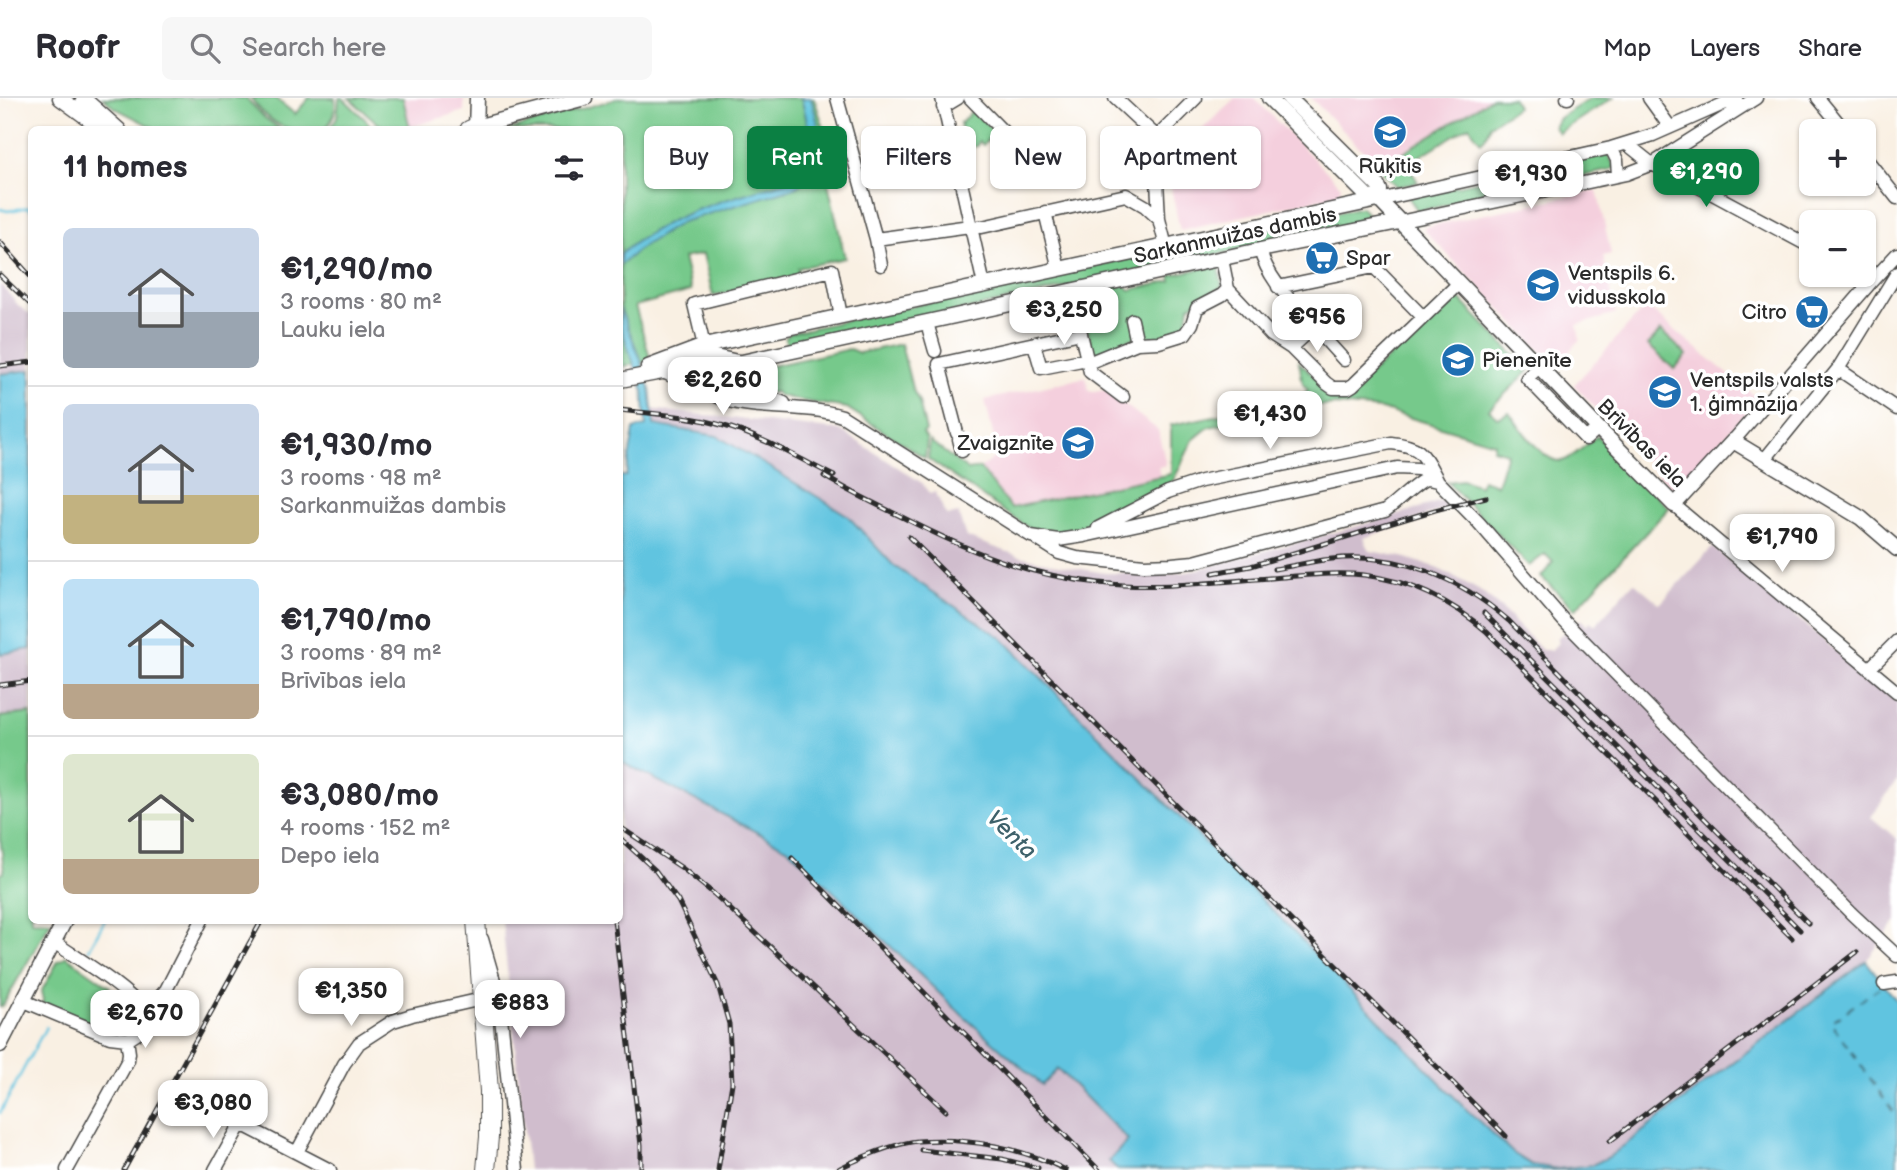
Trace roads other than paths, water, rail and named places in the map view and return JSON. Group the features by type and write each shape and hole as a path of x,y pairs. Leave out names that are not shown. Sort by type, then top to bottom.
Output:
{"highway":[{"path":"476,924 490,1115 486,1170"}],"main road":[{"path":"60,98 98,126"},
{"path":"83,98 114,126"},
{"path":"475,126 477,98"},
{"path":"486,126 585,98"},
{"name":"Brīvības iela","path":"1269,98 1368,197 1379,200 1674,505"},
{"name":"Brīvības iela","path":"1289,98 1378,186 1379,200"},
{"name":"Sarkanmuižas dambis","path":"656,371 704,346 1379,200"},
{"name":"Sarkanmuižas dambis","path":"624,376 742,362 1399,222"},
{"path":"1674,505 1733,441 1861,518 1897,549"},
{"path":"0,1045 63,924"}],"street":[{"path":"836,98 881,265"},
{"path":"958,98 943,103 984,285"},
{"path":"970,98 998,126"},
{"path":"1115,98 1145,126"},
{"path":"1168,126 1196,98"},
{"path":"1649,98 1670,127"},
{"name":"Sarkanmuižas dambis","path":"1379,200 1627,144 1737,98"},
{"name":"Sarkanmuižas dambis","path":"1399,222 1626,174 1652,164 1756,98"},
{"path":"1818,98 1835,119"},
{"path":"1715,108 1722,120"},
{"path":"1627,144 1652,164 1799,241"},
{"path":"1611,148 1618,160 1618,175"},
{"path":"1876,172 1897,198"},
{"path":"1157,189 1159,219 1166,247"},
{"path":"876,239 970,226 982,227 1125,195 1145,206 1159,219"},
{"path":"1045,212 1059,269"},
{"path":"1260,250 1263,261 1278,287 1360,378"},
{"path":"1876,270 1897,254"},
{"path":"1222,259 1227,289 1271,335 1292,348 1333,388 1348,388 1458,284"},
{"path":"1278,287 1374,267 1423,317"},
{"path":"704,346 694,304 832,270 841,316"},
{"path":"1765,459 1838,369 1897,273"},
{"path":"1876,284 1887,291"},
{"path":"1733,441 1858,287"},
{"path":"1034,344 1041,368 1088,361 1137,343 1159,342 1185,334 1192,324 1197,308 1222,295 1227,289"},
{"path":"1071,292 1090,372 1123,397"},
{"path":"1132,320 1137,343"},
{"path":"928,323 959,441"},
{"path":"1292,348 1314,327"},
{"path":"937,358 1034,344 1081,334"},
{"path":"677,358 711,355 742,362 749,380 757,390 798,408"},
{"path":"1838,369 1897,409"},
{"path":"656,371 736,403 798,408 842,416 1059,553 1077,558 1144,565 1195,562 1385,511 1422,481 1427,479 1439,482"},
{"path":"736,403 743,399 749,390 749,380"},
{"path":"1084,536 1168,492 1201,481 1391,443 1409,445 1422,453 1439,482"},
{"path":"1031,536 1058,540 1084,536 1397,468 1418,469 1431,474 1479,523 1564,621 1851,913 1897,956"},
{"name":"Brīvības iela","path":"1674,505 1897,692"},
{"path":"1869,669 1897,641"},
{"path":"142,1009 166,990 200,924"},
{"path":"477,924 499,998 517,1170"},
{"path":"24,1001 110,1037 127,1039 138,1034 142,1028 142,1009 135,1001 54,942"},
{"path":"297,1152 344,1064 359,1043 393,1021 482,999"},
{"path":"67,1170 128,1060 127,1039"},
{"path":"215,1170 239,1127 247,1127 330,1170"}],"water":[{"path":"801,98 811,98 818,123 818,126 808,126"},
{"path":"761,189 790,189 682,222 623,263 623,252 659,227 721,201"},
{"name":"Venta","path":"623,315 650,388 654,425 717,436 756,459 847,515 894,566 1002,638 1467,1110 1513,1153 1532,1165 1558,1169 1592,1165 1609,1157 1866,961 1897,1001 1897,1170 1118,1170 1109,1161 1128,1140 1058,1069 1042,1085 962,1015 789,849 623,763 623,476 626,476 634,429 646,426 643,389 623,334"},
{"path":"28,370 28,649 0,654 0,374"}],"waterway":[{"path":"0,209 8,211 28,207"},
{"path":"89,949 103,924"},
{"path":"0,1113 46,1027"}],"railway":[{"path":"0,242 28,274"},
{"path":"0,275 28,302"},
{"path":"0,366 28,362"},
{"path":"623,410 683,417 721,425 765,441 834,476"},
{"path":"824,476 975,551 1046,574 1122,585 1215,583 1354,574 1398,582 1430,594 1487,632 1792,938"},
{"path":"1213,573 1251,566 1486,497"},
{"path":"909,537 1506,1136"},
{"path":"1274,569 1332,559 1381,560 1427,571 1470,592 1509,621 1808,923"},
{"path":"1484,613 1800,930"},
{"path":"0,685 28,682"},
{"path":"623,829 682,868 714,894 946,1111"},
{"path":"623,841 655,870 678,901 718,985 729,1024 732,1083 718,1170"},
{"path":"792,858 1099,1170"},
{"path":"124,1170 260,924"},
{"path":"614,924 641,1145 641,1170"},
{"path":"1610,1141 1857,952"},
{"path":"837,1170 889,1147 937,1140 1013,1150 1066,1170"},
{"path":"921,1150 1002,1159 1038,1168"}],"place":[{"name":"Rūķītis","path":"1390,132"},
{"name":"Spar","path":"1322,258"},
{"name":"Ventspils 6. vidusskola","path":"1543,285"},
{"name":"Citro","path":"1812,312"},
{"name":"Pienenīte","path":"1458,360"},
{"name":"Ventspils valsts 1. ģimnāzija","path":"1665,392"},
{"name":"Zvaigznīte","path":"1078,443"}]}
